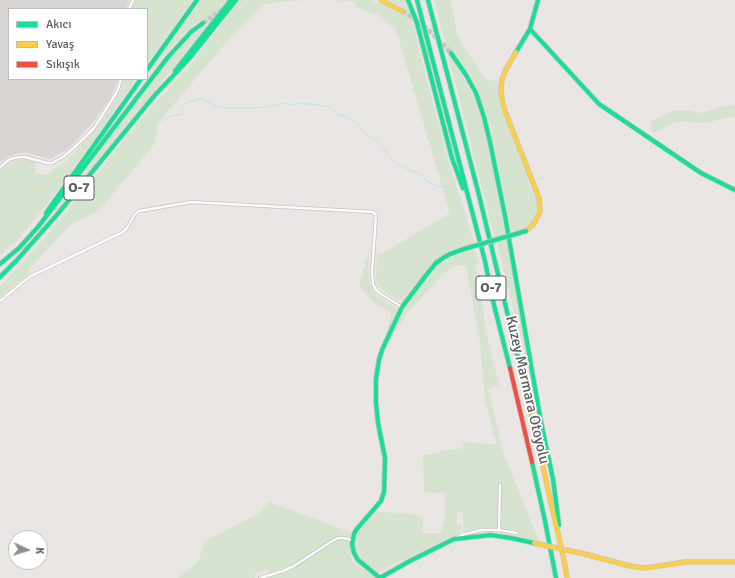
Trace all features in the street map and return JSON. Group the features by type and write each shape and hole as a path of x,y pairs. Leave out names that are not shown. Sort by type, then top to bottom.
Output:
{"main road":[{"path":"148,69 197,0"},
{"name":"O-7","path":"0,277 56,216 231,0"},
{"path":"155,95 188,60 236,0"},
{"path":"381,0 402,11"},
{"path":"408,0 417,23 452,158 472,211"},
{"name":"Kuzey Marmara Otoyolu","path":"417,0 485,261 494,305 513,379 547,527 556,578"},
{"name":"Kuzey Marmara Otoyolu","path":"428,0 479,195 523,377 567,578"},
{"path":"538,0 530,29 505,71 501,88 505,111 531,178 540,205 540,212 533,225 526,231 464,249 450,254 436,263 402,307 382,350 376,379 376,412 385,458 384,492 381,501 356,530 352,540 352,550 358,560 380,578 454,538 480,536 511,538 585,554 630,566 645,568 685,562 735,562"},
{"path":"38,226 168,57 191,32 203,23"},
{"path":"530,29 599,104 701,173 735,190"},
{"path":"451,53 476,93 490,142 553,479 564,560"},
{"name":"O-7","path":"0,264 19,248 38,226 50,205 140,80"}],"street":[{"path":"0,167 10,159 20,157 47,163 52,163 62,157 94,128 115,96 121,80"},
{"path":"0,301 31,276 123,232 135,214 139,211 192,202 373,212 376,215 372,281 376,290 402,307"},
{"path":"499,530 500,485"},
{"path":"454,538 480,530 499,530 517,533"},
{"path":"260,578 291,567 338,538 352,540"}],"shaded area":[{"path":"0,0 129,0 126,8 8,8 8,80 118,80 111,97 91,125 67,150 50,159 27,153 18,153 0,162"}],"green space":[{"path":"135,0 193,0 148,63 148,8 132,8"},
{"path":"201,0 228,0 40,232 13,259 39,231 73,189 160,71 181,46 205,25 200,20 185,33 148,76 148,74"},
{"path":"240,0 246,0 246,2 251,0 304,0 263,4 217,53 158,123 155,143 102,207 97,212 72,223 28,270 30,273 0,297 0,287 47,235 148,111 194,60"},
{"path":"334,0 371,0 402,15 403,7 388,0 404,0 413,22 426,78 449,162 474,243 446,253 438,258 402,301 397,300 378,287 376,278 377,250 378,256 450,213 396,30 377,14 357,7 356,2"},
{"path":"434,0 450,0 458,36 463,46 486,79 500,82 499,102 501,109 538,206 537,213 530,225 523,229 511,232 491,129 484,107 477,88 453,50 450,56 475,99 485,131 513,274 532,382 497,243"},
{"path":"123,80 135,80 44,208 16,241 0,255 0,170 8,163 25,159 35,162 35,174 46,174 53,172 53,169 66,162 95,130 121,89"},
{"path":"735,105 735,116 707,123 692,123 685,121 668,125 655,133 651,130 651,121 675,110 686,110 701,113 724,106"},
{"path":"370,241 368,268 371,287 379,298 398,309 384,339 391,313 376,304 360,287"},
{"path":"475,249 479,264 475,265 485,327 499,385 488,389 504,455 539,541 518,536 518,532 500,528 501,484 499,484 498,528 481,528 463,533 463,513 457,512 457,524 461,524 461,533 413,558 407,558 377,573 358,557 355,547 358,532 376,512 408,513 416,515 423,518 422,533 441,533 445,518 445,493 424,492 423,455 463,448 462,442 497,445 485,400 480,342 466,266 460,265 453,267 443,274 407,313 387,344 399,319 411,300 438,266 448,258"},
{"path":"269,502 352,533 349,538 343,536 336,538 286,568 268,572 268,569 255,573 255,578 178,578 198,562 205,541 258,514"},
{"path":"339,540 348,541 350,544 350,554 353,561 375,578 267,578 295,567 330,544"}],"waterway":[{"path":"83,198 91,198 103,188 138,147 155,124 169,117 181,114 182,106 184,104 197,99 227,108 266,107 284,103 293,105 300,103 330,107 339,115 356,122 364,132 379,143"},
{"path":"382,145 389,156 396,163 420,174 428,182 437,186 452,186"},
{"path":"0,194 9,180 13,179 20,173 33,178 42,179 55,188"},
{"path":"484,177 491,177"},
{"path":"502,177 524,177"}],"tunnel":[{"path":"203,23 223,9"},
{"path":"402,11 418,21 451,53"}],"traffic: fast":[{"path":"148,69 197,0"},
{"path":"175,71 231,0"},
{"path":"0,277 56,216 155,95 188,60 236,0"},
{"path":"408,0 417,23 452,158 463,188"},
{"path":"417,0 485,261 494,305 510,368"},
{"path":"428,0 479,195 522,374"},
{"path":"516,52 530,29 538,0"},
{"path":"0,264 19,248 38,227 168,57 191,32 203,23"},
{"path":"530,29 599,104 701,173 735,190"},
{"path":"451,53 476,93 490,142 505,216 541,422 553,479 559,525"},
{"path":"46,213 140,80"},
{"path":"464,249 526,231"},
{"path":"380,578 358,560 354,553 352,544 356,530 381,501 384,492 385,458 378,423 376,402 376,379 379,360 382,350 402,307 427,274 436,263 443,258 464,249"},
{"path":"532,462 556,578"},
{"path":"380,578 454,539 491,535 534,543"}],"traffic: slow":[{"path":"381,0 402,11"},
{"path":"516,52 505,71 501,88 505,111 539,198 540,212 533,225 526,231"},
{"path":"522,374 567,578"},
{"path":"534,543 585,554"},
{"path":"585,554 630,566 645,568 685,562 735,562"}],"traffic: jam":[{"path":"510,368 532,462"}]}
